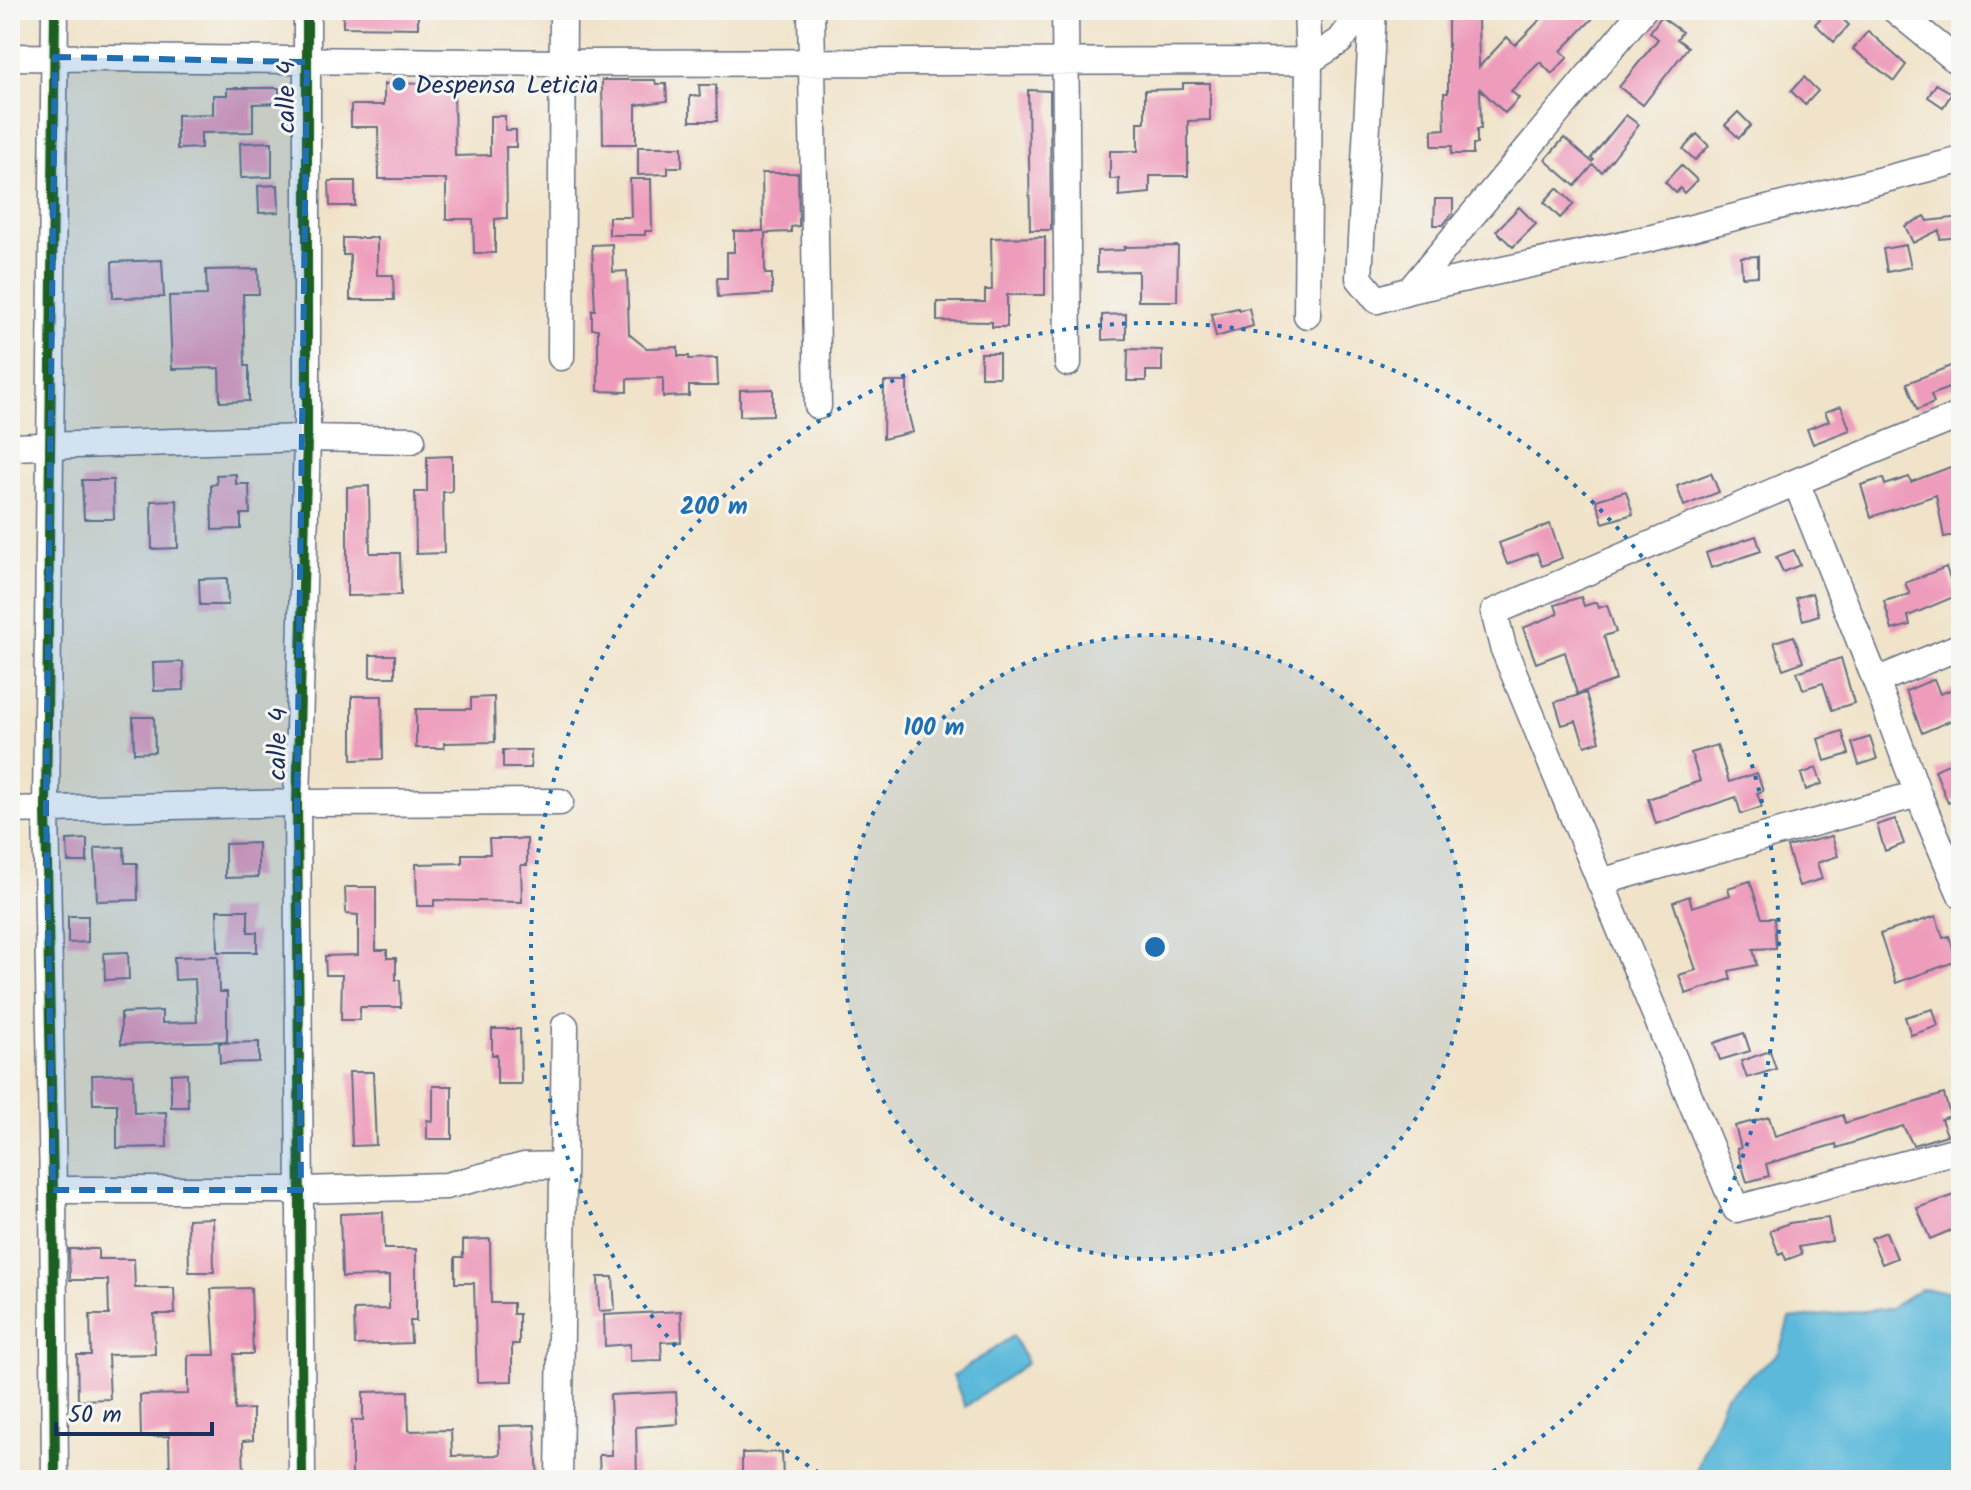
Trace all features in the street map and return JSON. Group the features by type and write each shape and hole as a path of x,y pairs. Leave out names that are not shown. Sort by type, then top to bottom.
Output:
{"street":[{"path":"55,10 46,809 55,1480"},
{"name":"calle 4","path":"302,1480 297,803 307,438 307,10"},
{"path":"561,357 563,10"},
{"path":"811,10 818,406"},
{"path":"1065,10 1068,363"},
{"path":"1307,10 1307,315"},
{"path":"10,57 563,63 1309,61 1340,41 1363,10"},
{"path":"1373,10 1359,278 1377,300 1410,290 1652,238 1961,160"},
{"path":"1410,290 1643,10"},
{"path":"1895,10 1961,64"},
{"path":"1961,415 1494,612 1503,647 1736,1209 1961,1149"},
{"path":"10,447 307,438 412,440"},
{"path":"1796,482 1918,794 1952,850 1961,895"},
{"path":"1876,681 1961,646"},
{"path":"1600,882 1918,794"},
{"path":"10,810 297,803 560,802"},
{"path":"559,1480 565,1026"},
{"path":"53,1190 301,1190 446,1186 524,1166 563,1165"}],"highlighted area":[{"path":"55,57 307,62 297,803 301,1190 53,1190 46,809"}],"water":[{"path":"1920,1289 1961,1292 1961,1480 1695,1480 1726,1395 1779,1353 1789,1319 1891,1308"},
{"path":"1013,1336 1027,1363 965,1407 953,1376"}],"building":[{"path":"343,10 418,10 418,28 343,27"},
{"path":"1532,10 1601,10 1561,51 1568,57 1552,74 1540,62 1511,91 1519,98 1505,113 1480,89 1481,129 1477,129 1473,154 1451,154 1452,146 1432,146 1432,130 1445,129 1448,19 1478,18 1479,67 1507,37 1515,45 1541,19"},
{"path":"1828,10 1833,10 1849,25 1834,42 1815,24"},
{"path":"1661,17 1682,32 1677,39 1688,47 1643,105 1619,87 1658,39 1650,32"},
{"path":"1868,31 1906,65 1894,81 1853,49"},
{"path":"1804,77 1818,91 1805,105 1791,91"},
{"path":"602,80 655,80 656,84 666,84 667,101 636,105 636,144 603,144"},
{"path":"454,83 455,156 490,155 490,116 505,116 505,130 516,130 516,147 506,147 507,218 495,219 495,253 474,253 473,219 446,219 446,179 379,179 378,127 351,127 351,105 384,105 384,84"},
{"path":"1183,83 1210,83 1210,120 1188,121 1188,176 1150,176 1150,193 1119,196 1119,179 1110,179 1110,151 1138,151 1138,122 1145,122 1145,90 1183,89"},
{"path":"1936,84 1952,93 1943,107 1928,97"},
{"path":"699,85 716,85 717,121 690,121 690,96 700,96"},
{"path":"227,88 279,88 279,103 253,104 253,132 201,133 201,148 177,149 177,115 213,114 213,95 227,95"},
{"path":"1028,90 1050,91 1051,230 1030,230"},
{"path":"1738,112 1751,125 1739,138 1725,125"},
{"path":"1626,115 1639,125 1602,172 1593,165 1575,186 1545,160 1564,138 1592,162 1594,160 1591,158"},
{"path":"1697,134 1709,146 1695,160 1683,149"},
{"path":"272,142 272,177 241,178 240,143"},
{"path":"638,147 682,147 682,167 668,167 668,174 638,175"},
{"path":"1681,165 1697,180 1684,193 1680,188 1676,193 1665,182"},
{"path":"762,173 798,173 799,226 791,227 791,232 765,233 765,274 772,274 772,294 718,297 717,278 727,278 727,252 734,252 734,231 763,231"},
{"path":"630,179 651,179 652,231 645,231 645,235 609,235 609,217 631,217"},
{"path":"329,181 355,181 355,206 330,206"},
{"path":"278,185 279,212 259,213 258,186"},
{"path":"1557,188 1574,204 1560,218 1544,202"},
{"path":"1435,199 1453,199 1453,213 1443,225 1434,225"},
{"path":"1519,207 1536,224 1513,247 1496,231"},
{"path":"1925,216 1928,221 1961,217 1958,220 1960,237 1940,239 1939,230 1913,243 1905,226"},
{"path":"1045,237 1045,295 1007,295 1007,327 992,327 992,322 937,321 937,302 985,302 985,290 992,290 991,238"},
{"path":"343,238 377,238 377,275 393,275 394,300 350,300 350,255 343,255"},
{"path":"612,244 613,272 627,271 629,334 646,348 678,347 678,356 689,356 689,359 717,358 718,386 689,386 689,396 663,397 663,378 627,379 627,392 598,391 598,329 592,329 592,310 595,310 592,245"},
{"path":"1906,245 1911,267 1887,272 1883,249"},
{"path":"1178,246 1177,301 1138,301 1138,271 1097,272 1097,251"},
{"path":"1758,256 1758,276 1742,277 1741,257"},
{"path":"162,260 164,297 113,298 112,262"},
{"path":"258,269 259,294 243,294 249,401 220,402 219,368 172,369 169,296 207,295 206,270"},
{"path":"1249,308 1253,326 1216,337 1211,314"},
{"path":"1126,314 1126,339 1102,340 1102,315"},
{"path":"1128,349 1162,350 1162,371 1146,371 1146,381 1127,381"},
{"path":"981,353 999,353 999,377 981,377"},
{"path":"1961,362 1961,383 1931,395 1934,403 1917,410 1907,383"},
{"path":"884,382 907,382 907,408 913,432 883,439"},
{"path":"773,389 773,415 740,416 740,390"},
{"path":"1841,406 1850,430 1813,444 1807,429 1829,421 1825,412"},
{"path":"452,456 452,492 443,492 444,553 416,554 415,492 427,492 427,457"},
{"path":"1961,463 1961,534 1944,537 1936,495 1871,517 1861,485 1883,478 1885,485 1909,477 1911,482"},
{"path":"1711,473 1719,492 1684,506 1677,486"},
{"path":"236,474 236,484 249,484 250,514 241,514 241,529 212,530 211,485 217,484 216,475"},
{"path":"82,480 113,480 114,519 84,519"},
{"path":"369,486 370,553 400,553 401,595 347,596 347,487"},
{"path":"1626,491 1633,514 1603,523 1596,500"},
{"path":"177,500 178,548 152,549 151,501"},
{"path":"1550,524 1562,558 1542,566 1537,553 1507,564 1499,543"},
{"path":"1756,536 1761,551 1711,568 1706,553"},
{"path":"1794,550 1800,565 1783,572 1776,557"},
{"path":"1946,567 1956,596 1908,616 1910,625 1892,630 1884,601 1910,594 1905,583"},
{"path":"227,578 228,605 200,605 199,579"},
{"path":"1812,593 1819,615 1803,620 1796,598"},
{"path":"1581,597 1584,606 1597,602 1599,608 1607,605 1616,632 1604,636 1616,680 1577,694 1565,652 1536,663 1523,628 1558,614 1555,605"},
{"path":"1794,636 1803,662 1783,669 1774,642"},
{"path":"370,655 395,655 395,677 370,677"},
{"path":"1841,658 1854,703 1832,710 1823,683 1803,689 1797,672"},
{"path":"183,662 184,690 154,691 153,663"},
{"path":"1934,679 1940,694 1961,686 1961,716 1922,733 1906,691"},
{"path":"1586,693 1600,741 1585,746 1576,721 1562,725 1555,702"},
{"path":"352,696 382,696 383,759 352,760"},
{"path":"494,697 495,742 444,743 444,748 416,748 416,709 471,709 471,698"},
{"path":"133,717 154,717 155,752 134,753"},
{"path":"1842,731 1849,754 1825,761 1818,739"},
{"path":"1870,737 1877,759 1859,765 1852,743"},
{"path":"1717,745 1729,782 1757,773 1763,791 1757,793 1762,807 1741,814 1736,797 1656,824 1648,799 1700,781 1691,753"},
{"path":"503,750 531,750 531,768 503,768"},
{"path":"1961,758 1961,797 1948,803 1935,770"},
{"path":"1816,768 1822,784 1806,790 1801,774"},
{"path":"1895,819 1904,844 1885,851 1877,825"},
{"path":"1832,836 1838,856 1817,863 1822,879 1799,886 1787,847"},
{"path":"87,839 87,862 68,862 67,840"},
{"path":"489,839 527,839 527,865 521,865 522,902 434,900 434,906 417,906 416,864 462,863 462,854 490,854"},
{"path":"258,843 258,877 225,878 225,844"},
{"path":"124,847 125,863 137,863 138,900 97,901 95,848"},
{"path":"1750,881 1762,918 1774,918 1776,948 1753,949 1757,965 1729,971 1731,979 1686,994 1679,975 1696,970 1673,902 1689,896 1692,907 1730,895 1728,888"},
{"path":"345,887 376,887 376,950 387,950 387,958 396,958 396,980 400,980 401,1007 360,1007 360,1020 341,1020 342,975 326,975 325,956 358,955 358,915 346,914"},
{"path":"217,910 248,910 248,932 257,932 257,952 218,952"},
{"path":"68,916 88,916 88,942 68,943"},
{"path":"1936,916 1943,938 1949,936 1957,961 1896,983 1880,934"},
{"path":"128,952 129,979 105,980 104,953"},
{"path":"218,956 219,992 227,992 227,1041 121,1044 121,1013 162,1011 162,1023 197,1022 195,979 175,980 174,957"},
{"path":"1933,1009 1938,1026 1911,1035 1905,1017"},
{"path":"492,1029 520,1029 521,1084 497,1084 497,1055 492,1055"},
{"path":"1744,1033 1750,1051 1720,1060 1714,1043"},
{"path":"259,1042 259,1062 220,1063 219,1043"},
{"path":"1770,1051 1776,1069 1747,1078 1741,1061"},
{"path":"349,1072 373,1072 376,1145 352,1146"},
{"path":"187,1073 188,1107 171,1107 171,1074"},
{"path":"133,1074 134,1113 166,1112 167,1147 117,1148 117,1104 93,1104 92,1075"},
{"path":"433,1086 452,1086 452,1139 427,1139 427,1120 433,1121"},
{"path":"1944,1094 1950,1116 1941,1119 1947,1135 1913,1145 1903,1126 1837,1148 1836,1144 1766,1164 1769,1176 1747,1182 1737,1149 1741,1148 1735,1126 1769,1117 1775,1136 1843,1115 1845,1123"},
{"path":"1961,1193 1961,1226 1930,1239 1917,1208"},
{"path":"383,1212 384,1249 416,1249 416,1321 410,1321 411,1343 355,1345 354,1310 389,1309 389,1276 342,1277 340,1214"},
{"path":"213,1218 214,1272 189,1272 188,1219"},
{"path":"1828,1218 1832,1241 1799,1247 1802,1254 1786,1260 1783,1252 1779,1254 1770,1231 1789,1223"},
{"path":"1886,1232 1897,1258 1882,1264 1871,1238"},
{"path":"490,1239 491,1303 513,1303 513,1314 519,1314 519,1344 512,1344 512,1381 477,1382 474,1283 455,1283 455,1257 463,1257 463,1240"},
{"path":"69,1249 98,1249 98,1259 134,1259 135,1288 174,1288 175,1314 154,1314 155,1354 108,1355 110,1399 78,1400 77,1355 91,1355 90,1315 109,1315 108,1280 70,1280"},
{"path":"598,1277 613,1277 615,1310 599,1311"},
{"path":"251,1288 253,1354 234,1354 235,1410 253,1409 253,1440 243,1441 244,1480 170,1480 169,1436 141,1437 140,1395 188,1394 188,1355 215,1355 211,1289"},
{"path":"681,1311 682,1341 661,1342 662,1360 630,1361 630,1344 605,1346 604,1315"},
{"path":"408,1391 409,1431 451,1430 452,1456 500,1455 499,1426 535,1425 538,1480 352,1480 352,1420 363,1420 363,1392"},
{"path":"676,1392 678,1424 636,1427 637,1480 613,1480 613,1476 600,1476 599,1455 612,1455 610,1395"},
{"path":"782,1452 783,1480 742,1480 742,1453"}],"cycle path":[{"path":"55,10 46,809 55,1480"},
{"path":"302,1480 297,803 307,438 307,10"}],"place":[{"name":"Despensa Leticia","path":"399,84"}]}
